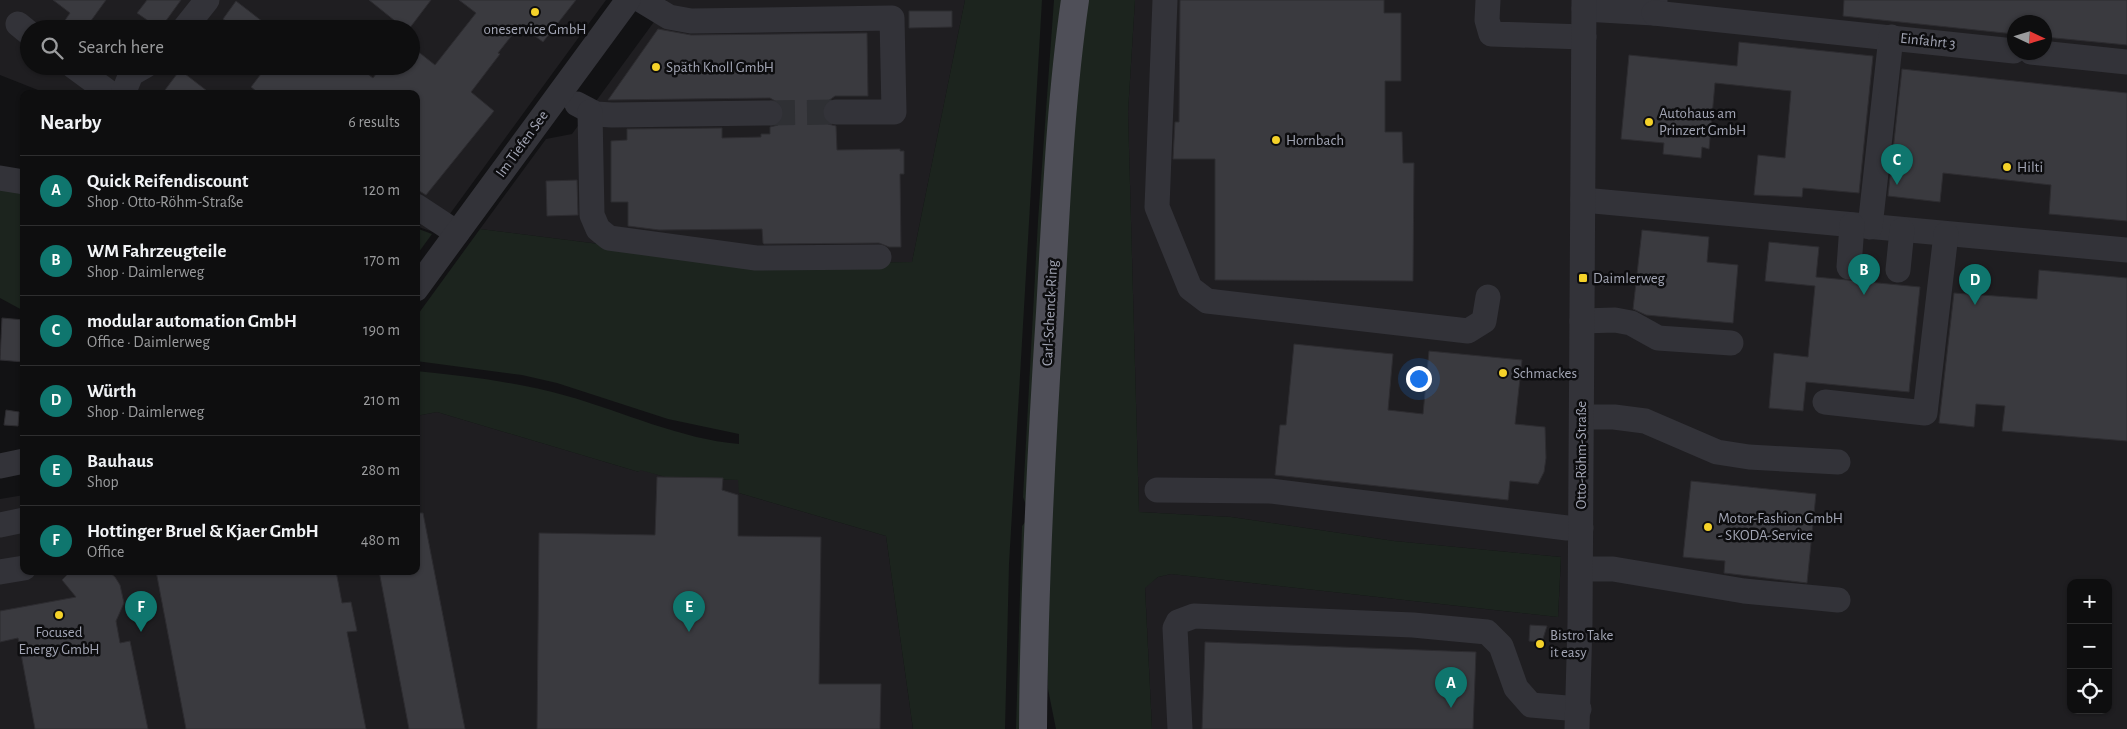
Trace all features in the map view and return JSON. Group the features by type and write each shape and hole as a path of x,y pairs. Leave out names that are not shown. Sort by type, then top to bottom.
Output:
{"main road":[{"name":"Carl-Schenck-Ring","path":"1032,729 1038,513 1058,172 1074,1"},
{"name":"Carl-Schenck-Ring","path":"1034,625 1047,729"}],"street":[{"path":"191,20 207,0"},
{"name":"Im Tiefen See","path":"420,283 628,0"},
{"path":"641,0 668,17 691,21 892,18 894,112 836,112"},
{"path":"1165,0 1157,207 1190,288 1207,301 1468,332 1484,321 1488,297"},
{"path":"1488,0 1487,20 1491,34 1584,37"},
{"name":"Otto-Röhm-Straße","path":"1578,719 1584,4"},
{"name":"Einfahrt 3","path":"1584,4 1654,7 1842,32 2007,50"},
{"path":"1848,267 1861,226 1891,37"},
{"path":"2052,54 2127,62"},
{"path":"86,75 106,90"},
{"path":"560,91 590,112 612,115 770,113"},
{"path":"590,112 592,215 598,229 609,238 756,258 879,258"},
{"path":"0,178 20,181"},
{"path":"1583,200 2127,250"},
{"path":"420,209 457,232"},
{"path":"1898,270 1902,230"},
{"path":"1825,402 1925,413 1958,235"},
{"path":"1582,321 1615,320 1631,324 1658,338 1731,343"},
{"path":"1582,417 1614,417 1645,421 1717,452 1750,457 1838,462"},
{"path":"0,466 20,462"},
{"path":"1157,490 1270,491 1567,528 1581,528"},
{"path":"0,525 20,521"},
{"path":"0,572 20,569"},
{"path":"1580,569 1613,569 1744,591 1838,600"},
{"path":"1180,729 1175,628 1178,622 1194,616 1413,625 1487,632 1501,646 1516,688 1531,705 1578,719"}],"shaded area":[{"path":"0,0 606,0 436,233 420,227 420,90 38,90 0,75"},
{"path":"666,0 965,0 912,262 758,264 480,229 546,139 572,134 667,4"},
{"path":"965,0 1042,0 1009,564 1005,729 913,729 886,536 739,493 738,480 669,478 640,470 639,472 437,412 420,415 420,371 492,380 548,391 695,437 739,444 739,434 668,419 557,383 522,375 420,362 420,312 480,229 758,264 912,262"},
{"path":"1054,0 1062,0 1026,505 1023,497 1038,221"},
{"path":"1086,0 1135,0 1128,112 1139,512 1231,517 1394,541 1561,557 1558,617 1171,574 1158,577 1145,588 1152,729 1056,729 1048,689 1045,595 1075,80"},
{"path":"1135,0 2127,0 2127,729 1152,729 1145,587 1158,577 1171,574 1558,617 1561,557 1394,541 1231,517 1139,512 1128,112"},
{"path":"0,185 20,188 20,309 0,298"},
{"path":"420,230 432,234 420,250"},
{"path":"437,412 639,472 639,469 669,478 739,480 739,493 886,536 913,729 0,729 0,499 20,496 20,575 420,575 420,415"},
{"path":"1026,521 1024,729 1016,729 1022,526"}],"building":[{"path":"53,0 106,0 92,20 65,20 70,13"},
{"path":"147,0 181,0 167,20 147,20 137,13"},
{"path":"369,0 431,0 416,20 394,20"},
{"path":"459,0 576,0 543,42 520,25 498,53 500,54 471,92 494,111 426,195 420,191 420,90 255,90 251,87 260,75 369,75 373,78 375,75 420,75 420,53 435,65 476,13"},
{"name":"Hornbach","path":"1180,0 1384,0 1384,13 1401,13 1401,81 1385,81 1385,132 1402,132 1403,163 1414,163 1413,281 1215,280 1215,159 1173,159 1175,122 1179,122"},
{"path":"1844,0 2127,0 2127,45 2052,38 2052,15 2007,15 2007,33 1843,16"},
{"path":"236,1 260,20 224,20 223,19"},
{"path":"909,11 952,11 952,27 909,28"},
{"path":"658,29 691,35 867,33 868,96 835,96 824,104 823,119 828,124 836,126 837,150 900,149 900,151 904,151 904,174 900,174 901,247 889,247 879,243 764,244 762,229 659,230 628,226 628,202 611,202 611,141 627,140 627,129 722,128 722,138 761,137 761,134 770,134 770,127 778,125 784,113 782,105 770,98 608,100"},
{"path":"1739,42 1873,56 1859,193 1803,188 1802,197 1754,195 1758,155 1785,158 1791,91 1715,83 1709,149 1702,147 1701,158 1663,154 1664,143 1621,139 1629,55 1737,66"},
{"path":"1902,69 2127,93 2127,221 2049,214 2051,185 1943,173 1940,202 1888,196"},
{"path":"176,75 186,75 206,90 165,90"},
{"path":"577,180 578,215 547,216 546,181"},
{"path":"1642,230 1709,237 1707,262 1738,265 1733,323 1646,315 1633,309"},
{"path":"1769,242 1819,247 1816,277 1920,287 1909,392 1806,382 1803,411 1769,408 1774,353 1808,357 1815,286 1765,281"},
{"path":"2039,270 2127,278 2127,441 2002,431 2005,406 1976,404 1974,427 1939,423 1954,293 2037,299"},
{"path":"2,318 20,320 20,362 0,360"},
{"path":"1294,344 1393,354 1388,410 1423,414 1429,351 1522,360 1515,424 1545,427 1546,458 1544,472 1538,484 1510,481 1508,500 1275,475 1280,425 1286,425"},
{"path":"6,410 19,412 18,426 4,425"},
{"path":"657,477 723,478 722,490 738,495 738,536 821,537 819,684 881,684 880,729 537,729 539,533 655,535"},
{"path":"1691,481 1816,494 1807,583 1724,573 1725,561 1683,557"},
{"path":"420,513 423,513 465,729 409,729 380,575 420,575"},
{"path":"67,575 113,575 120,585 124,603 116,621 120,643 130,641 148,729 35,729 18,638 0,642 0,611 76,597 62,580"},
{"path":"157,575 337,575 342,603 351,602 357,631 347,632 366,729 186,729"},
{"path":"1530,625 1547,626 1542,642 1529,641"},
{"path":"1205,642 1476,652 1473,729 1202,729"}],"tunnel":[{"path":"770,113 836,112"}],"place":[{"name":"oneservice GmbH","path":"535,12"},
{"name":"Späth Knoll GmbH","path":"656,67"},
{"name":"Autohaus am Prinzert GmbH","path":"1649,122"},
{"name":"Hornbach","path":"1276,140"},
{"name":"Hilti","path":"2007,167"},
{"name":"modular automation GmbH","path":"1897,185"},
{"name":"Daimlerweg","path":"1583,278"},
{"name":"WM Fahrzeugteile","path":"1864,295"},
{"name":"Würth","path":"1975,305"},
{"name":"Schmackes","path":"1503,373"},
{"name":"Motor-Fashion GmbH - SKODA-Service","path":"1708,527"},
{"name":"Focused Energy GmbH","path":"59,615"},
{"name":"Hottinger Bruel & Kjaer GmbH","path":"141,632"},
{"name":"Bauhaus","path":"689,632"},
{"name":"Bistro Take it easy","path":"1540,644"},
{"name":"Quick Reifendiscount","path":"1451,708"}]}
